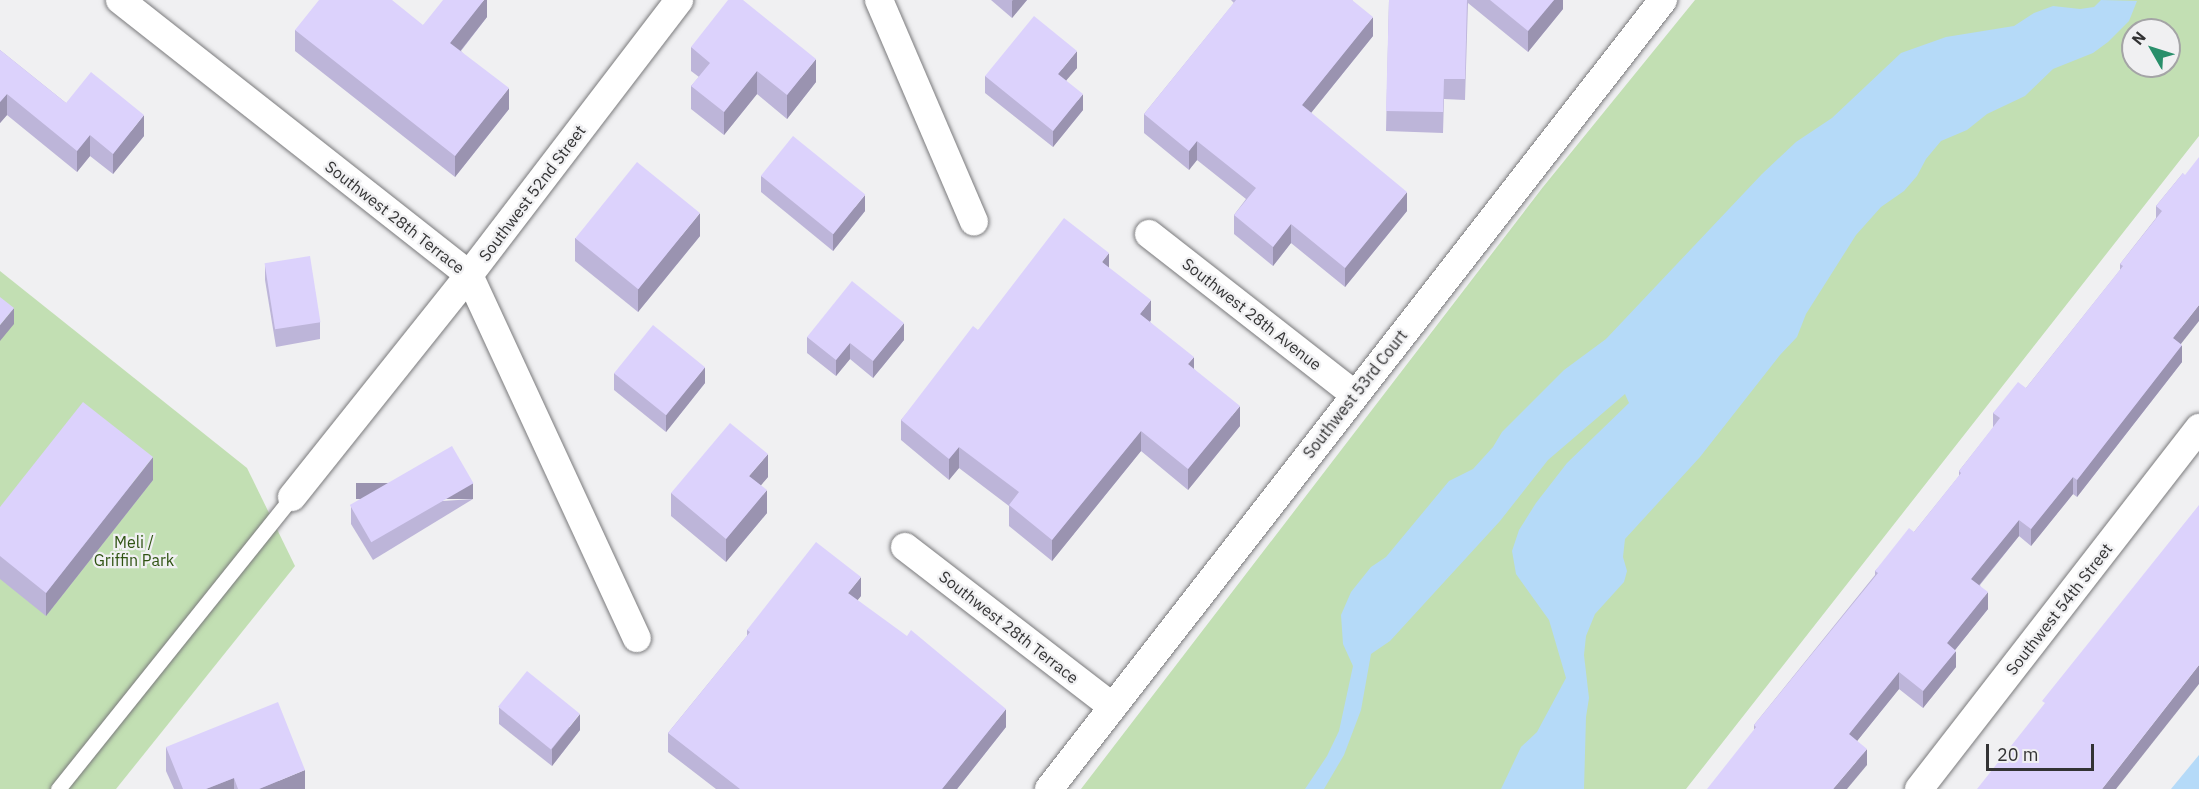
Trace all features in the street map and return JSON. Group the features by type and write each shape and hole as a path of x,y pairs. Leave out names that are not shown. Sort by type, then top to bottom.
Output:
{"street":[{"name":"Southwest 28th Terrace","path":"120,0 469,275 637,638"},
{"name":"Southwest 52nd Street","path":"292,497 469,275 679,0"},
{"path":"879,0 974,222"},
{"name":"Southwest 53rd Court","path":"1049,789 1663,0"},
{"name":"Southwest 28th Avenue","path":"1149,234 1355,395"},
{"name":"Southwest 54th Street","path":"1919,789 2199,428"},
{"name":"Southwest 28th Terrace","path":"905,547 1113,707"}],"lane":[{"path":"58,789 292,497"}],"green space":[{"path":"1695,0 2199,0 2199,136 1686,789 1081,789 1543,187"},
{"name":"Meli / Griffin Park","path":"0,271 247,468 295,566 116,789 0,789"}],"water":[{"path":"2101,0 2137,1 2130,18 2121,18 2121,29 2093,53 2053,69 2025,96 1987,114 1967,130 1941,141 1904,191 1881,207 1856,235 1806,314 1797,337 1780,355 1700,457 1625,539 1623,557 1627,571 1624,582 1595,614 1586,636 1584,655 1589,698 1586,717 1584,789 1501,789 1521,747 1537,732 1566,678 1549,620 1516,574 1512,551 1519,530 1536,503 1567,463 1629,403 1625,394 1548,460 1500,521 1390,641 1371,654 1361,710 1344,755 1324,789 1305,789 1327,756 1339,731 1353,666 1343,644 1341,615 1351,592 1371,567 1386,557 1449,481 1473,469 1493,447 1502,432 1564,370 1606,339 1762,174 1796,142 1832,118 1901,53 1946,37 2014,26 2034,13 2053,6 2080,9 2094,7"},
{"path":"2199,755 2199,789 2171,789"}],"building":[{"path":"319,0 392,0 423,25 443,0 484,0 450,43 509,88 455,156 295,30"},
{"path":"728,0 743,0 816,59 787,95 757,71 724,112 691,86 710,63 691,47"},
{"path":"1236,0 1352,0 1373,17 1302,105 1407,192 1345,268 1291,224 1273,247 1234,215 1256,188 1197,141 1189,151 1144,114"},
{"path":"1389,0 1467,0 1465,79 1444,79 1443,112 1386,111"},
{"path":"1490,0 1554,0 1528,31"},
{"path":"1034,16 1077,51 1058,74 1083,94 1053,131 985,76"},
{"path":"0,50 66,103 91,72 144,115 113,154 90,135 77,151 7,94 0,102"},
{"path":"793,136 865,195 833,234 761,176"},
{"path":"2199,157 2199,305 2173,338 2182,345 2077,480 2073,477 2031,529 2019,520 1971,579 1988,592 1947,643 1956,651 1923,691 1899,672 1849,734 1867,749 1833,789 1707,789 1756,727 1754,725 1878,573 1875,571 1909,528 1914,532 1961,473 1959,471 2000,418 1993,413 2018,382 2026,388 2123,266 2120,264 2162,211 2156,206"},
{"path":"637,162 700,213 638,289 575,238"},
{"path":"1064,218 1109,253 1102,262 1151,300 1140,314 1194,357 1188,364 1240,406 1188,469 1141,431 1052,540 1009,505 1019,492 959,447 949,459 901,420 973,326 978,330"},
{"path":"310,256 320,322 275,329 265,263"},
{"path":"852,281 904,323 873,361 850,343 836,360 807,337"},
{"path":"0,297 14,308 0,325"},
{"path":"653,325 705,367 666,415 614,373"},
{"path":"83,402 153,457 46,593 0,556 0,507"},
{"path":"730,423 768,454 749,476 767,490 726,539 671,493"},
{"path":"452,446 474,483 371,542 350,505"},
{"path":"2199,505 2199,665 2102,789 1977,789 2045,703 2042,701"},
{"path":"816,542 861,577 848,593 907,636 911,630 1006,709 942,789 740,789 668,733 750,632 747,630"},
{"path":"527,671 580,714 551,750 498,707"},
{"path":"278,702 305,770 259,789 238,789 234,778 206,789 183,789 166,747"}]}
